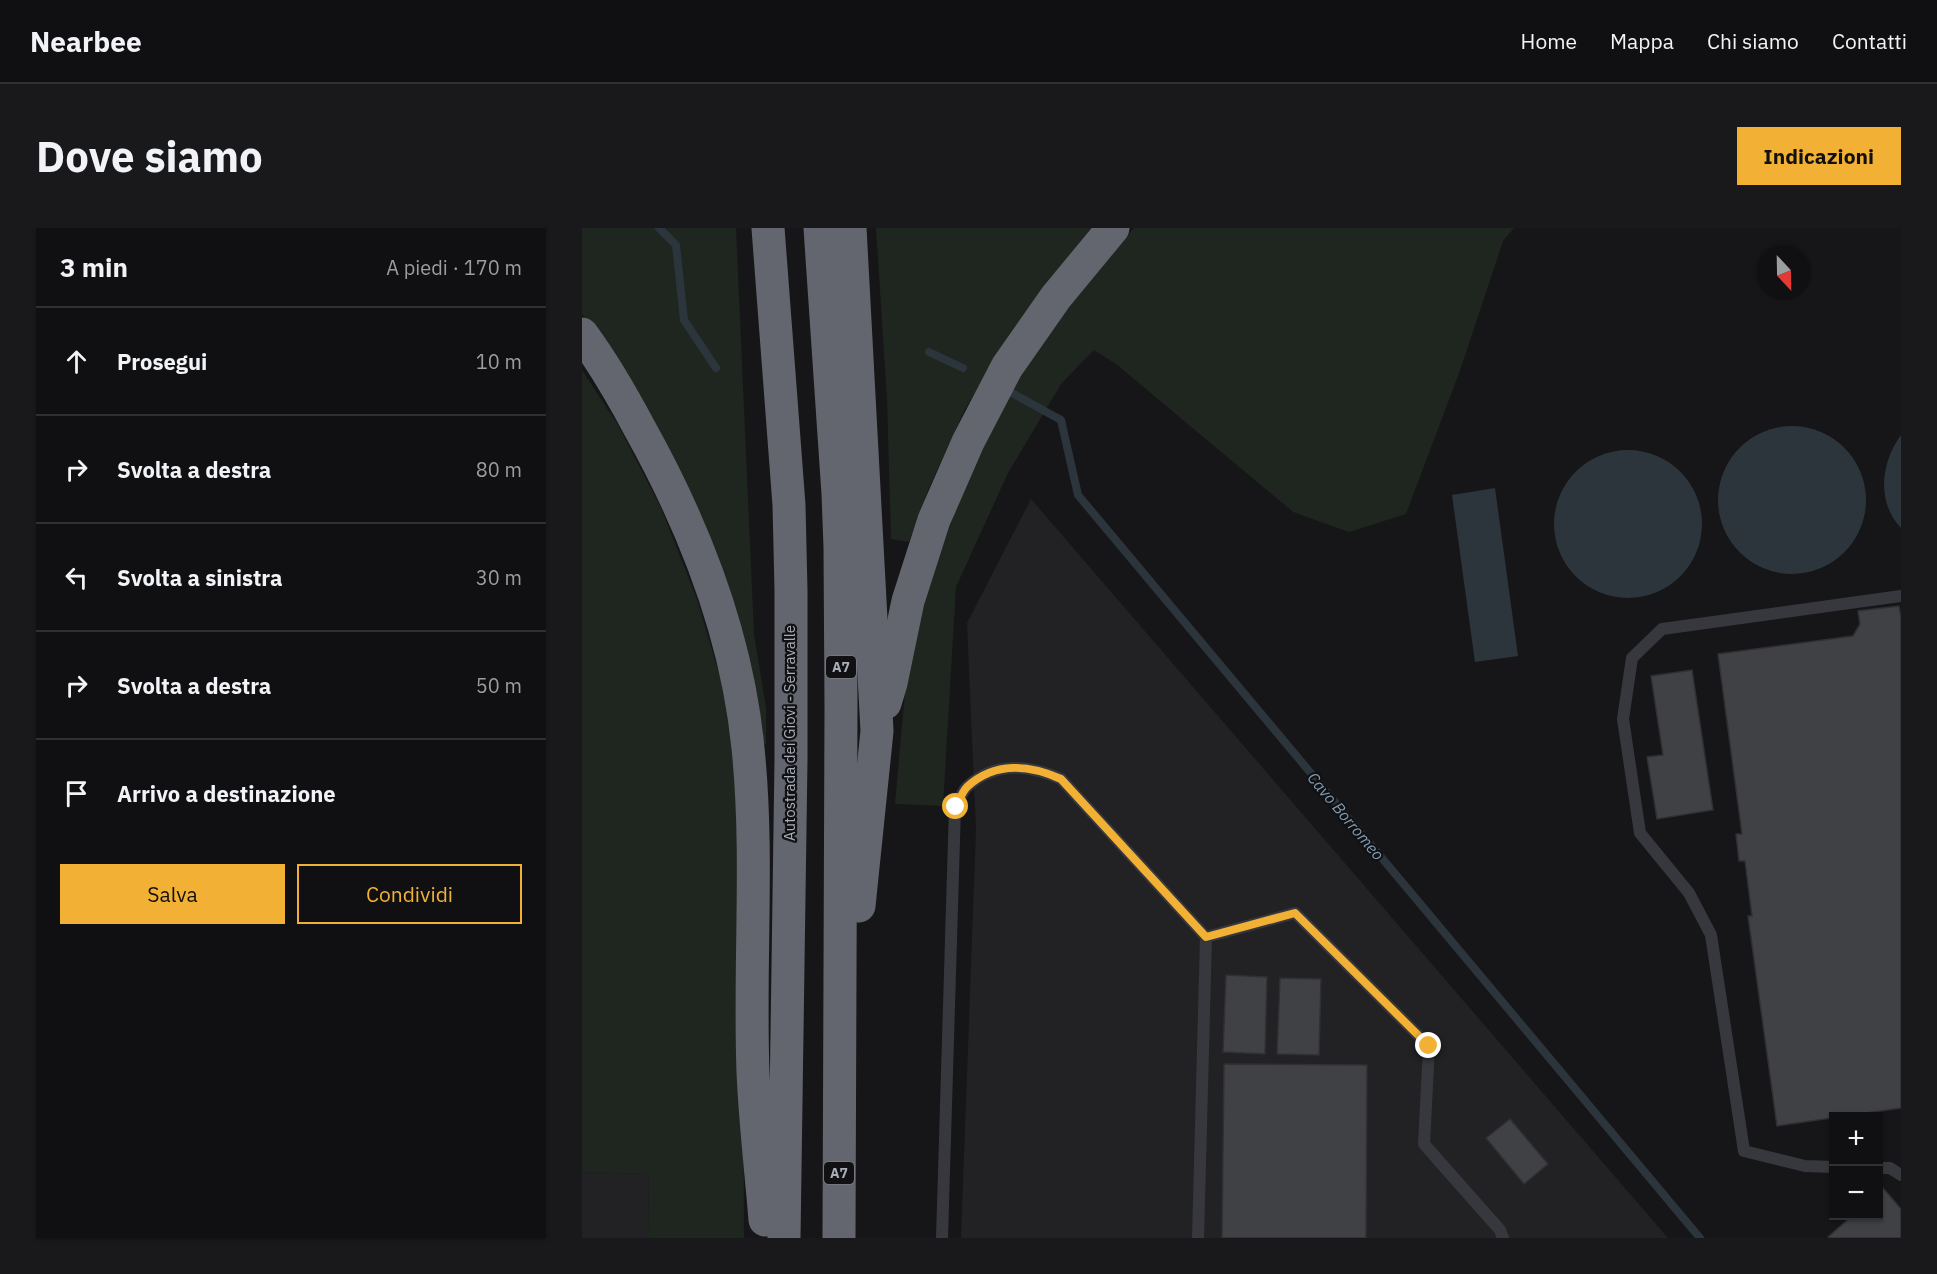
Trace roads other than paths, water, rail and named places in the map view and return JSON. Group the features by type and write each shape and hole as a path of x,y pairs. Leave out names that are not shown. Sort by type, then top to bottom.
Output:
{"highway":[{"name":"Autostrada dei Giovi - Serravalle","path":"768,228 789,505 791,590 784,1238"},
{"name":"A7","path":"820,228 840,547 839,1238"},
{"name":"A7","path":"839,1107 876,731 850,228"},
{"path":"876,731 891,684 908,601 934,520 968,442 1007,367 1056,297 1113,228"},
{"path":"582,334 624,399 661,467 688,526 716,605 739,692 748,746 752,810 753,1073 766,1238"}],"lane":[{"path":"1829,1167 1805,1166 1744,1151 1711,935 1689,893 1640,833 1623,719 1632,658 1662,629 1901,596"},
{"path":"942,1238 956,807 966,787 988,773 1016,766 1041,770 1061,779 1206,937 1198,1238"},
{"path":"1206,937 1295,913 1421,1037 1429,1046 1424,1144 1500,1230 1503,1238"},
{"path":"1883,1168 1890,1168 1901,1175"}],"waterway":[{"name":"Cavo Borromeo","path":"659,228 676,245 684,320 716,368"},
{"name":"Cavo Borromeo","path":"929,352 963,368"},
{"name":"Cavo Borromeo","path":"1012,393 1061,420 1078,495 1700,1238"}]}
